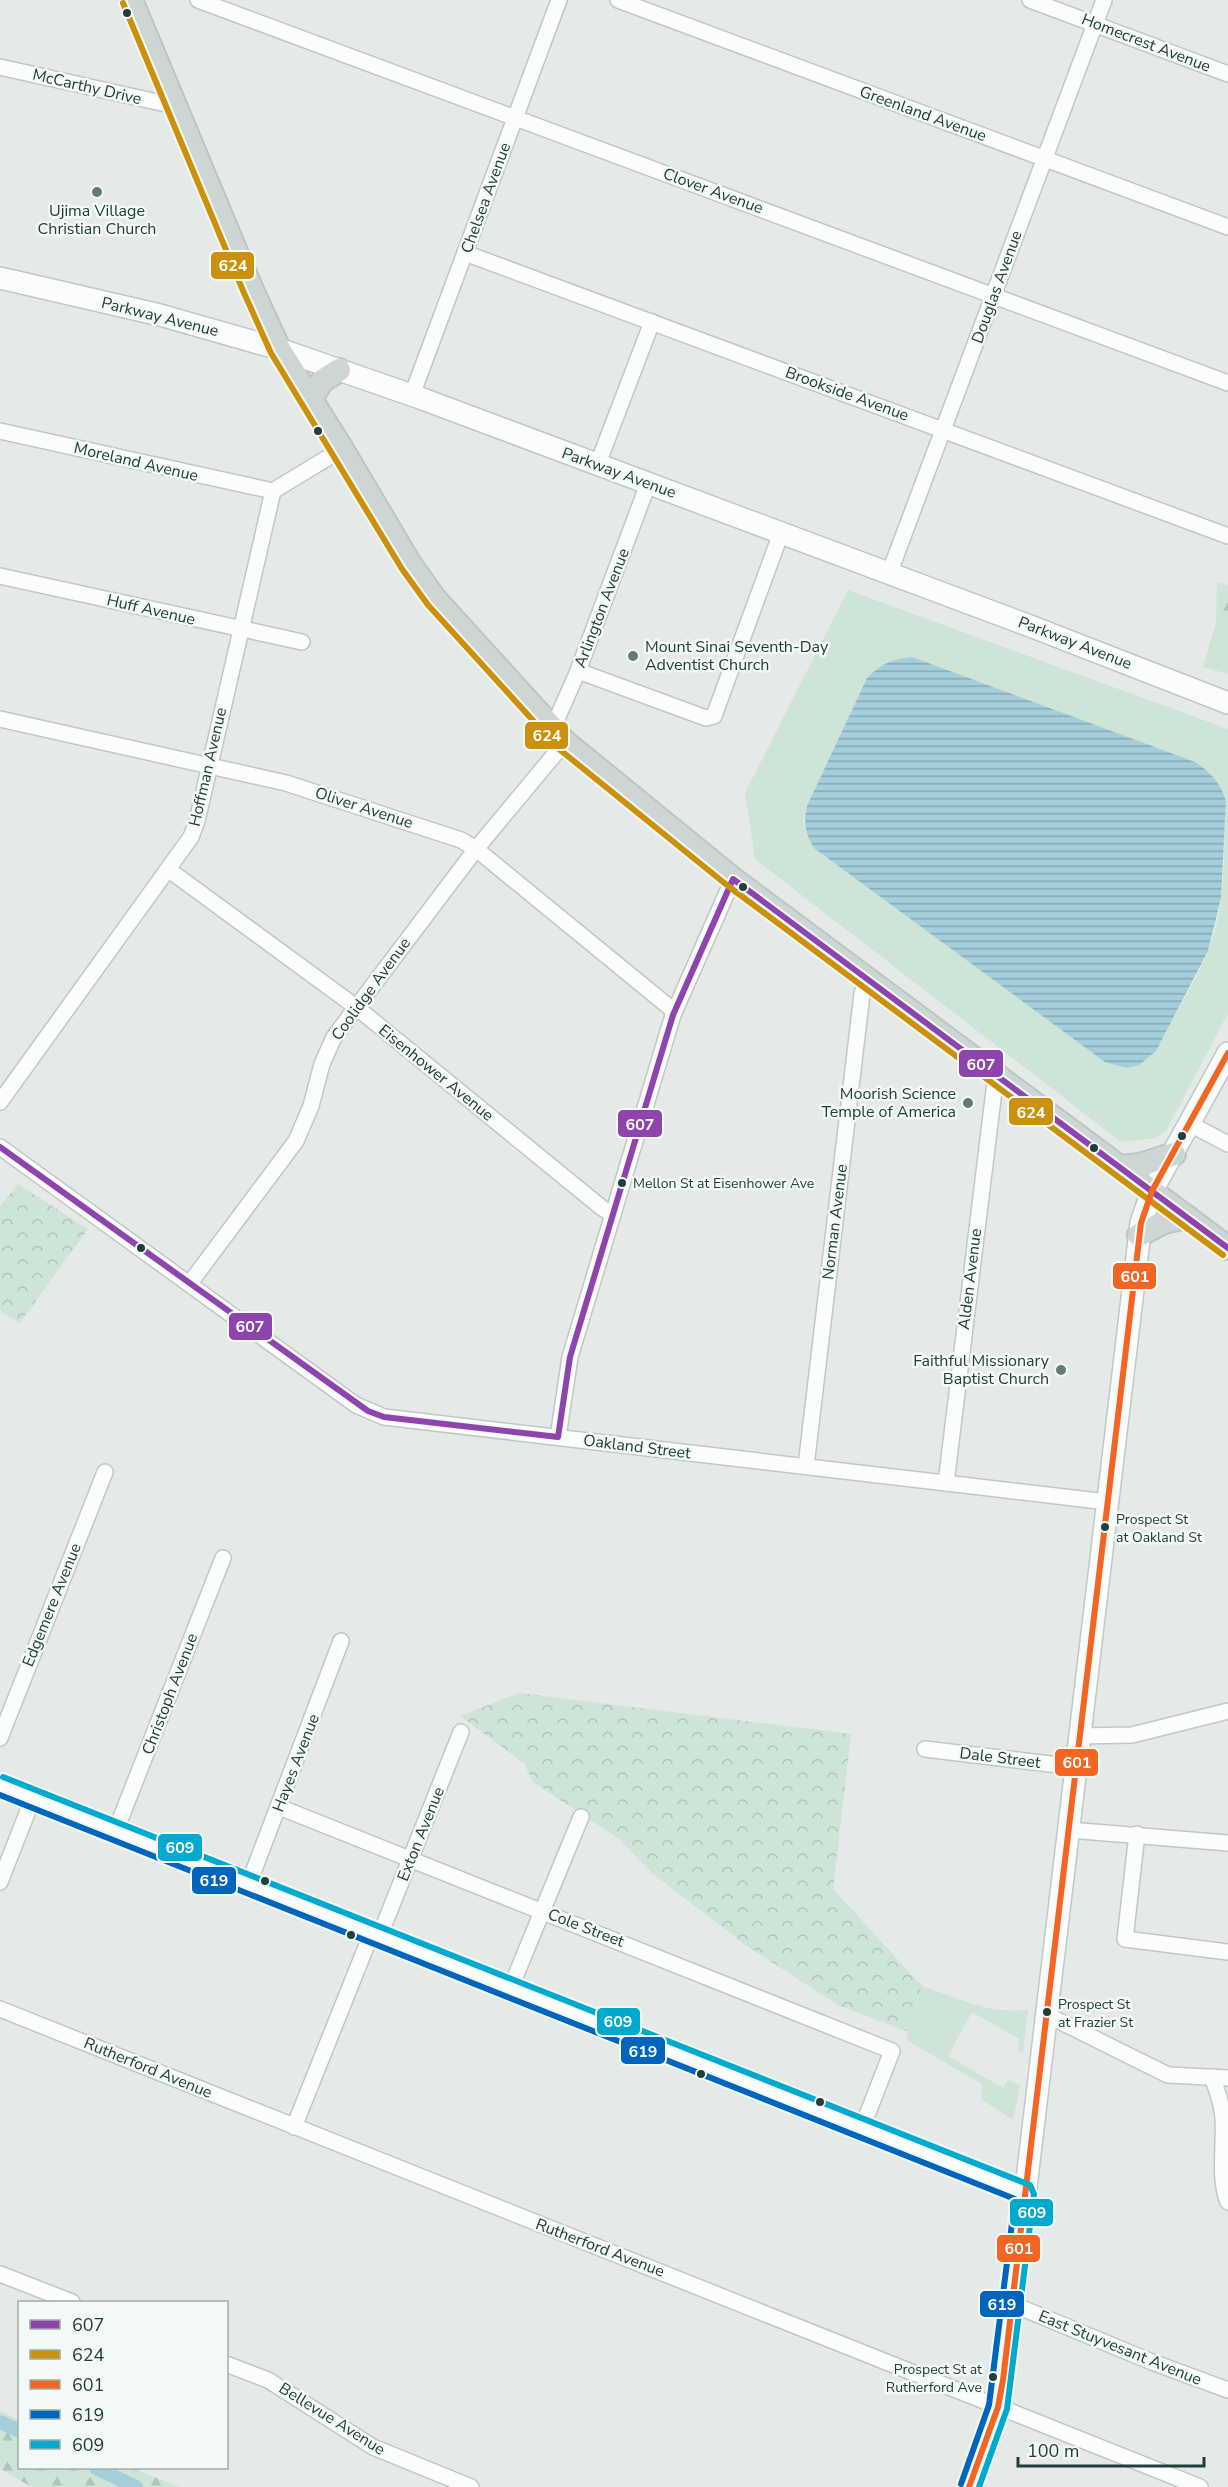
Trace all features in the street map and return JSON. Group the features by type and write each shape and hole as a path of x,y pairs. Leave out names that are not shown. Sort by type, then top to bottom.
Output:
{"main road":[{"path":"130,0 279,349 425,586 559,736 733,879 1228,1248"},
{"path":"311,399 322,381 339,370"},
{"path":"1120,1167 1140,1165 1174,1154"},
{"path":"1138,1235 1164,1222 1187,1218"}],"street":[{"name":"Clover Avenue","path":"198,0 1228,383"},
{"name":"Chelsea Avenue","path":"412,395 559,0"},
{"name":"Greenland Avenue","path":"618,0 1228,228"},
{"name":"Homecrest Avenue","path":"1029,0 1228,74"},
{"name":"Douglas Avenue","path":"889,574 1104,0"},
{"name":"McCarthy Drive","path":"0,67 175,106"},
{"name":"Brookside Avenue","path":"465,253 1228,536"},
{"name":"Parkway Avenue","path":"0,278 160,315 279,349 412,395 1228,703"},
{"path":"597,466 652,322"},
{"name":"Moreland Avenue","path":"0,431 273,491"},
{"path":"273,491 342,449"},
{"name":"Arlington Avenue","path":"559,736 578,671 648,484"},
{"name":"Hoffman Avenue","path":"0,1102 191,837 197,821 273,491"},
{"path":"578,671 706,718 714,716 781,533"},
{"name":"Huff Avenue","path":"0,576 302,642"},
{"name":"Oliver Avenue","path":"0,719 311,790 460,840 476,849 674,1011"},
{"name":"Coolidge Avenue","path":"190,1283 296,1141 311,1106 329,1046 559,736"},
{"name":"Eisenhower Avenue","path":"169,870 356,1007 613,1215"},
{"path":"558,1437 570,1357 674,1011 733,879"},
{"name":"Norman Avenue","path":"806,1466 861,1005 867,978"},
{"path":"969,2487 998,2407 1012,2304 1138,1235 1152,1191 1228,1053"},
{"name":"Alden Avenue","path":"946,1483 996,1074"},
{"path":"1190,1124 1228,1144"},
{"name":"Oakland Street","path":"0,1147 368,1411 384,1417 1107,1502"},
{"name":"Edgemere Avenue","path":"0,1738 105,1473"},
{"name":"Christoph Avenue","path":"116,1830 223,1557"},
{"name":"Hayes Avenue","path":"249,1883 341,1641"},
{"path":"1079,1736 1132,1735 1228,1711"},
{"name":"Exton Avenue","path":"294,2127 376,1933 411,1859 461,1732"},
{"name":"Dale Street","path":"925,1749 1075,1767"},
{"path":"0,1785 1025,2193"},
{"path":"0,1882 33,1798"},
{"name":"Cole Street","path":"279,1807 892,2051 862,2128"},
{"path":"511,1987 581,1817"},
{"path":"1069,1830 1228,1843"},
{"path":"1137,1834 1125,1939 1228,1952"},
{"name":"Rutherford Avenue","path":"0,2009 1200,2487"},
{"path":"1047,2015 1168,2075 1228,2078"},
{"path":"1212,2077 1223,2117 1224,2187 1228,2202"},
{"path":"0,2274 69,2301"},
{"name":"East Stuyvesant Avenue","path":"1012,2304 1123,2351 1228,2390"},
{"name":"Bellevue Avenue","path":"228,2365 268,2380 373,2447 471,2487"}],"green space":[{"path":"1217,582 1228,585 1228,629 1216,623"},
{"path":"848,590 1228,729 1228,1013 1166,1131 1155,1138 1121,1142 755,859 745,793","holes":["912,657 1222,788 1226,801 1223,878 1214,934 1196,977 1156,1051 807,836 803,821 807,806"]},
{"path":"1216,623 1228,629 1228,674 1203,667"},
{"path":"18,1184 88,1229 19,1324 0,1310 0,1206"},
{"path":"519,1693 851,1734 833,1889 922,1986 906,2031 838,2005 744,1944 652,1873 619,1839 533,1782 524,1763 460,1716"},
{"path":"922,1986 988,2008 1028,2009 1023,2052 1018,2051 1019,2039 972,2012 948,2056 1003,2088 1008,2080 1020,2086 1013,2120 981,2099 982,2084 908,2041 906,2031"},
{"path":"0,2411 18,2420 18,2469 135,2469 179,2487 32,2487 0,2469"}],"water":[{"path":"912,657 1195,762 1218,783 1226,801 1221,898 1208,951 1156,1051 1139,1065 1127,1068 1105,1062 814,848 811,843 805,823 807,806 867,678 887,663"}],"waterway":[{"path":"0,2422 18,2430"},
{"path":"98,2469 136,2487"}],"transit line":[{"name":"624","path":"123,3 271,353 402,569 428,605 559,749 728,886 1223,1255"},
{"name":"607","path":"0,1147 368,1411 384,1417 558,1437 570,1357 673,1015 733,879 1228,1248"},
{"name":"601","path":"969,2487 998,2407 1003,2380 1141,1223 1152,1191 1228,1053"},
{"name":"609","path":"3,1777 1030,2185 1034,2194 1007,2409 979,2487"},
{"name":"619","path":"0,1795 1015,2199 989,2405 961,2484"}],"place":[{"name":"Ujima Village Christian Church","path":"97,192"},
{"name":"Mount Sinai Seventh-Day Adventist Church","path":"633,656"},
{"name":"Moorish Science Temple of America","path":"968,1103"},
{"name":"Mellon St at Eisenhower Ave","path":"622,1183"},
{"name":"Faithful Missionary Baptist Church","path":"1061,1370"},
{"name":"Prospect St at Oakland St","path":"1105,1527"},
{"name":"Prospect St at Frazier St","path":"1047,2012"},
{"name":"Prospect St at Rutherford Ave","path":"993,2377"}]}
